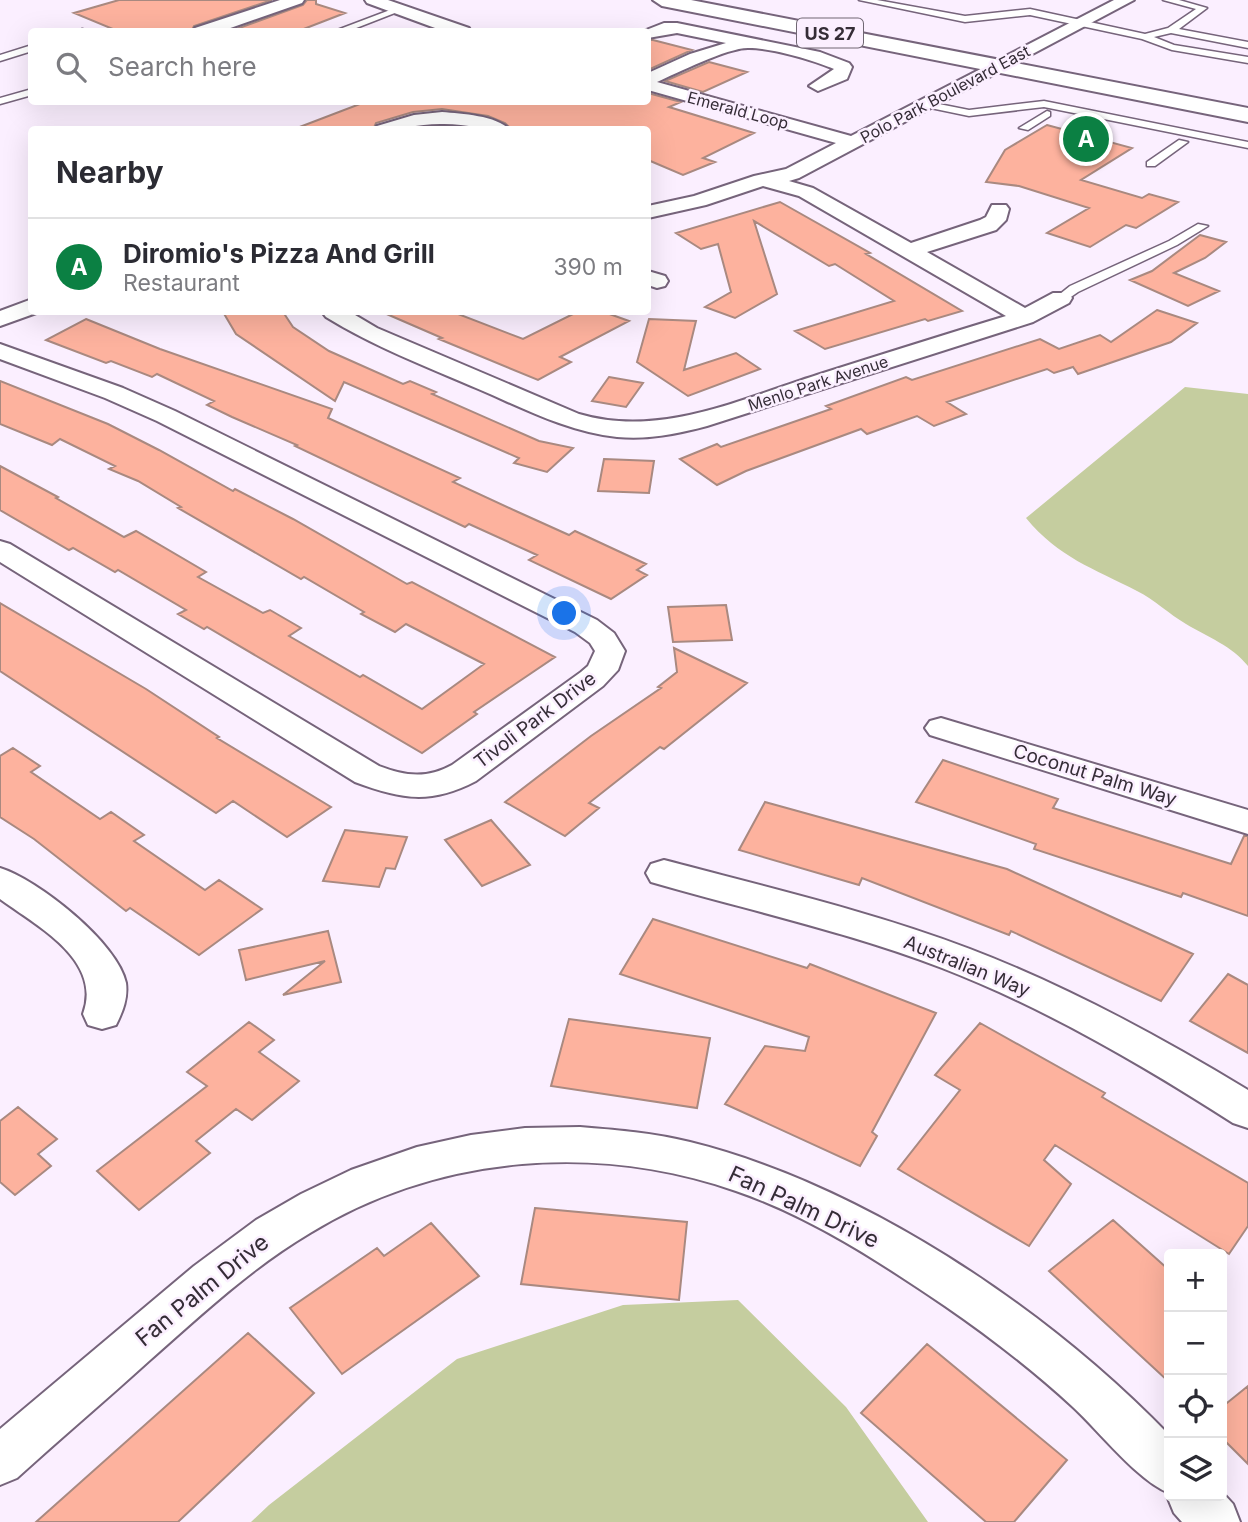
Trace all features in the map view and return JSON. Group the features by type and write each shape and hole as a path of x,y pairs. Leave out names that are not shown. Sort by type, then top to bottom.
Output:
{"highway":[{"name":"US 27","path":"662,0 971,61 1020,54 1248,98"},
{"name":"US 27","path":"739,0 1248,115"}],"street":[{"path":"213,28 296,0"},
{"path":"373,0 452,28"},
{"name":"Polo Park Boulevard East","path":"795,181 853,142 923,104 1057,19 1094,0"},
{"name":"Polo Park Boulevard East","path":"1020,54 1126,0"},
{"name":"Emerald Loop","path":"651,32 677,28 827,59 843,67 841,75 818,86"},
{"name":"Emerald Loop","path":"651,78 696,58 747,42"},
{"path":"761,180 760,175 768,166 971,61"},
{"name":"Emerald Loop","path":"651,86 853,142"},
{"path":"899,98 923,104"},
{"path":"396,126 416,119 439,116 470,120 489,126"},
{"path":"651,211 761,180 795,181 909,251 1025,317"},
{"path":"651,189 676,206"},
{"path":"909,251 988,225 995,220 999,209"},
{"name":"Menlo Park Avenue","path":"339,315 369,333 570,419 603,428 641,431 698,421 1025,317 1061,299"},
{"path":"0,319 28,308"},
{"name":"Tivoli Park Drive","path":"0,351 104,389 166,416 586,626 607,642 610,651 602,670 592,679 464,773 432,786 399,786 367,774 0,550"},
{"name":"Coconut Palm Way","path":"941,728 1248,822"},
{"name":"Australian Way","path":"664,873 828,917 958,959 1097,1023 1248,1111"},
{"path":"0,881 76,939 98,961 105,974 107,986 107,999 102,1014"},
{"name":"Fan Palm Drive","path":"0,1461 226,1266 286,1224 350,1190 419,1164 471,1151 538,1144 619,1148 701,1162 742,1175 825,1211 924,1267 1021,1334 1102,1401 1164,1464"},
{"path":"1196,1501 1215,1522"}],"lane":[{"path":"863,0 965,19 1030,12 1145,37 1172,47 1248,60"},
{"path":"1145,37 1171,30 1203,8 1167,0"},
{"path":"929,12 939,7"},
{"path":"347,28 401,9"},
{"path":"1171,30 1248,46"},
{"path":"0,58 28,49"},
{"path":"0,101 28,93"},
{"path":"923,104 969,113 1045,109 1248,145"},
{"path":"1024,128 1045,109"},
{"path":"1045,109 1183,142"},
{"path":"1151,164 1183,142 1203,135"},
{"path":"1061,299 1073,289 1173,243 1202,226"}],"green space":[{"path":"1185,387 1248,394 1248,666 1227,647 1144,595 1064,553 1038,532 1026,518"},
{"path":"738,1300 846,1407 928,1522 251,1522 269,1505 457,1359 623,1305"}],"building":[{"path":"119,0 272,0 193,28 110,28 74,13"},
{"path":"307,0 316,0 316,4 345,13 306,28 239,28 303,5"},
{"path":"651,40 692,50 651,69"},
{"path":"709,62 747,72 703,92 665,81"},
{"path":"651,94 681,102 669,107 754,133 703,158 715,162 683,175 651,161 651,126 508,126 488,116 442,109 413,112 376,123 375,126 302,126 357,105 651,105"},
{"path":"1047,125 1132,148 1081,180 1142,198 1149,194 1178,202 1136,228 1126,225 1090,247 1047,233 1089,208 1019,186 986,182 1005,150"},
{"path":"780,202 870,253 866,254 962,311 928,321 925,319 825,349 795,331 894,301 835,264 829,266 754,221 777,294 735,318 705,307 731,292 718,244 701,249 676,233"},
{"path":"1200,235 1226,242 1205,258 1174,273 1219,291 1188,306 1130,280 1152,271"},
{"path":"1157,310 1197,323 1171,342 1078,374 1073,367 1054,373 1047,369 947,402 966,414 934,426 917,416 867,434 861,429 746,471 717,485 680,459 717,444 721,447 831,409 826,406 906,377 912,380 1040,339 1059,349 1100,335 1111,342"},
{"path":"225,315 285,315 293,327 329,351 403,384 410,381 436,392 432,394 539,441 573,448 547,472 514,463 519,458 344,382 335,401 236,334"},
{"path":"389,315 461,315 523,339 571,315 612,315 629,321 560,357 571,362 538,380 439,339 442,338"},
{"path":"86,319 160,349 332,409 328,418 460,478 453,482 518,512 569,535 575,531 646,564 637,570 647,575 611,599 529,560 537,555 469,524 465,527 295,446 297,445 232,417 207,405 214,401 157,374 152,377 111,361 106,363 46,340"},
{"path":"649,319 696,321 684,370 736,353 760,369 688,396 637,362"},
{"path":"609,377 643,383 626,407 592,401"},
{"path":"0,381 108,424 233,491 235,489 293,519 407,584 412,582 555,657 474,712 477,714 422,753 207,627 204,629 178,614 186,610 118,570 115,572 73,548 69,550 0,510 0,466 124,537 136,531 206,572 198,577 263,613 270,610 301,628 289,636 422,709 484,664 406,624 395,632 361,614 364,612 178,508 181,507 138,481 109,469 115,466 60,439 52,445 0,424"},
{"path":"604,459 654,461 649,493 598,491"},
{"path":"0,603 146,689 219,737 217,738 331,807 287,837 233,801 216,813 0,671"},
{"path":"726,605 732,640 673,642 668,607"},
{"path":"674,648 747,683 664,749 660,747 589,803 599,808 565,836 505,802 591,736 661,688 658,687 677,672"},
{"path":"13,748 40,766 31,772 100,819 111,812 144,835 134,841 205,890 219,880 262,909 199,955 130,908 126,911 34,839 0,817 0,756"},
{"path":"943,760 1058,799 1053,808 1231,864 1244,836 1248,836 1248,916 1183,893 1181,897 1034,849 1036,844 916,802"},
{"path":"765,802 1007,869 1193,954 1161,1001 1011,931 1009,935 862,878 859,885 739,850"},
{"path":"491,820 530,865 482,886 445,840"},
{"path":"345,830 407,837 395,869 386,868 379,887 323,881"},
{"path":"653,919 807,968 810,964 936,1013 872,1132 877,1136 860,1166 725,1104 765,1046 805,1051 809,1037 620,974"},
{"path":"328,931 341,982 283,995 325,961 246,980 239,950"},
{"path":"1228,974 1248,985 1248,1053 1190,1021"},
{"path":"569,1019 710,1038 697,1108 551,1086"},
{"path":"249,1022 274,1040 259,1052 299,1081 252,1120 236,1109 196,1141 210,1153 139,1210 97,1171 207,1086 187,1072"},
{"path":"980,1023 1105,1093 1102,1097 1248,1183 1248,1226 1229,1254 1227,1249 1221,1249 1055,1145 1044,1160 1071,1184 1029,1246 898,1169 960,1090 935,1075"},
{"path":"18,1107 57,1139 38,1154 51,1166 15,1195 0,1182 0,1121"},
{"path":"535,1208 687,1222 679,1300 521,1284"},
{"path":"1113,1220 1164,1266 1164,1377 1049,1271"},
{"path":"431,1223 479,1276 342,1374 290,1308 377,1248 384,1256"},
{"path":"248,1333 314,1393 178,1522 36,1522"},
{"path":"927,1344 1067,1460 1014,1522 986,1522 861,1413"},
{"path":"1248,1386 1248,1464 1227,1443 1227,1403"}],"place":[{"name":"Diromio's Pizza And Grill","path":"1086,139"}]}
